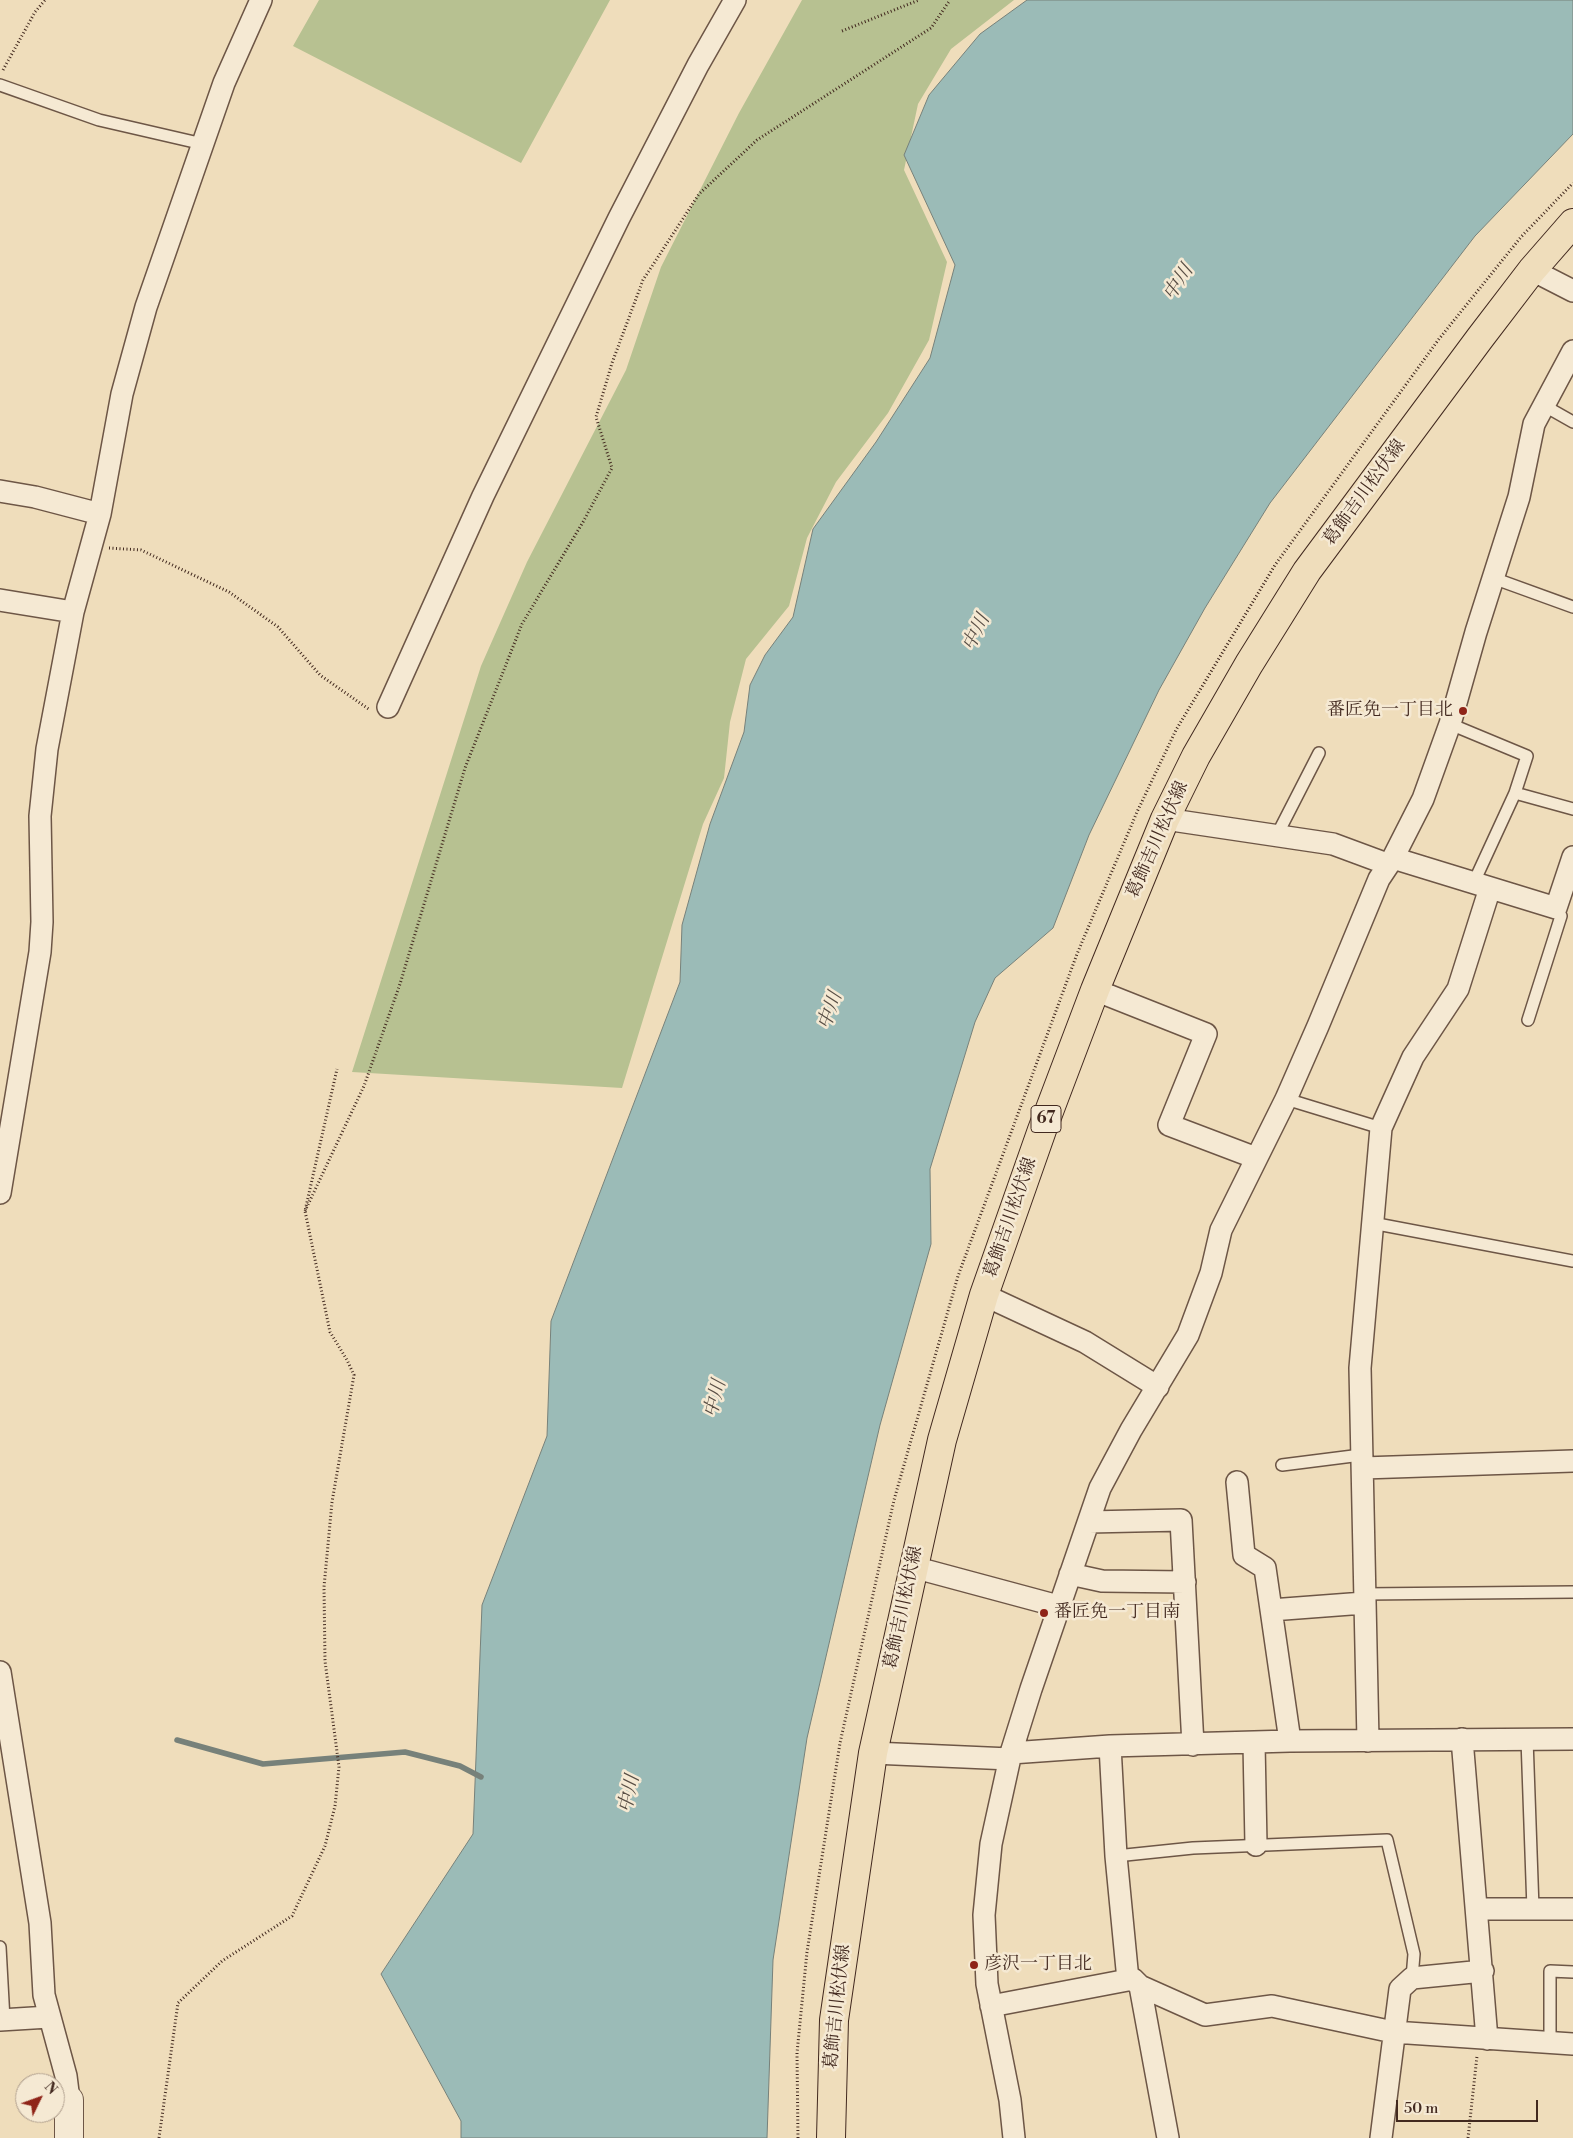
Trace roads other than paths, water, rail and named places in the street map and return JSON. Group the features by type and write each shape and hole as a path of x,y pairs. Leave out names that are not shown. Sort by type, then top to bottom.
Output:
{"main road":[{"name":"葛飾吉川松伏線","path":"830,2138 834,2020 873,1753 942,1440 984,1296 1042,1130 1095,990 1165,819 1196,756 1239,681 1307,571 1532,270 1573,223"}],"street":[{"path":"0,1193 40,952 41,806 47,749 73,612 100,514 122,394 146,307 224,83 261,0"},
{"path":"388,707 484,496 619,218 698,65 735,0"},
{"path":"1532,270 1573,291"},
{"path":"1014,2138 1010,2100 991,2006 985,1950 986,1885 991,1844 1010,1756 1058,1606 1100,1488 1188,1335 1211,1273 1221,1230 1286,1099 1379,879 1423,799 1450,724 1519,497 1530,436 1543,405 1573,352"},
{"path":"0,492 35,497 100,514"},
{"path":"0,600 73,612"},
{"path":"1165,819 1333,844 1482,885 1556,908 1573,857"},
{"path":"1368,1741 1360,1368 1381,1128 1413,1057 1458,989 1482,885"},
{"path":"1095,990 1206,1034 1170,1125 1256,1158"},
{"path":"984,1296 1085,1342 1158,1387"},
{"path":"1362,1462 1573,1462"},
{"path":"1237,1482 1244,1556 1265,1568 1290,1741"},
{"path":"1089,1522 1181,1520 1193,1745"},
{"path":"913,1567 1058,1606"},
{"path":"1070,1574 1102,1580 1185,1582"},
{"path":"1270,1610 1364,1599"},
{"path":"0,1672 6,1759 28,1840 40,1923 44,1995 66,2076 69,2100 69,2138"},
{"path":"1462,1739 1482,1971 1483,2038"},
{"path":"873,1753 1010,1756 1110,1746 1290,1741 1573,1739"},
{"path":"1254,1743 1256,1845"},
{"path":"1110,1746 1116,1856 1134,1983 1168,2138"},
{"path":"1477,1909 1573,1909"},
{"path":"1380,2138 1400,1989 1412,1978 1482,1971"},
{"path":"991,2006 1134,1983 1205,2015 1272,2006 1393,2032 1573,2044"},
{"path":"2,2020 49,2017"}],"lane":[{"path":"0,85 99,120 203,144"},
{"path":"1543,405 1573,422"},
{"path":"1493,578 1573,607"},
{"path":"1450,724 1527,756 1482,885"},
{"path":"1277,835 1319,754"},
{"path":"1515,793 1573,809"},
{"path":"1528,1020 1561,916 1556,908"},
{"path":"1286,1099 1381,1128"},
{"path":"1372,1223 1573,1261"},
{"path":"1282,1465 1362,1462"},
{"path":"1364,1599 1573,1592"},
{"path":"1527,1739 1534,1909"},
{"path":"1116,1856 1193,1848 1387,1840 1414,1954 1412,1978"},
{"path":"0,1947 2,2020"},
{"path":"1550,2042 1550,1971 1573,1972"}],"water":[{"name":"中川","path":"1027,0 1573,0 1573,134 1475,236 1270,503 1205,608 1159,690 1089,835 1053,928 995,978 975,1022 930,1169 931,1244 880,1425 807,1738 773,1960 767,2138 461,2138 461,2121 381,1974 473,1834 482,1605 547,1436 551,1321 680,982 682,925 710,824 744,732 750,685 765,655 793,617 813,529 876,442 930,358 955,265 904,155 929,95 980,34"}],"waterway":[{"path":"177,1740 263,1764 405,1752 460,1766 481,1777"}],"place":[{"name":"番匠免一丁目北","path":"1463,711"},
{"name":"番匠免一丁目南","path":"1044,1613"},
{"name":"彦沢一丁目北","path":"974,1965"}]}
